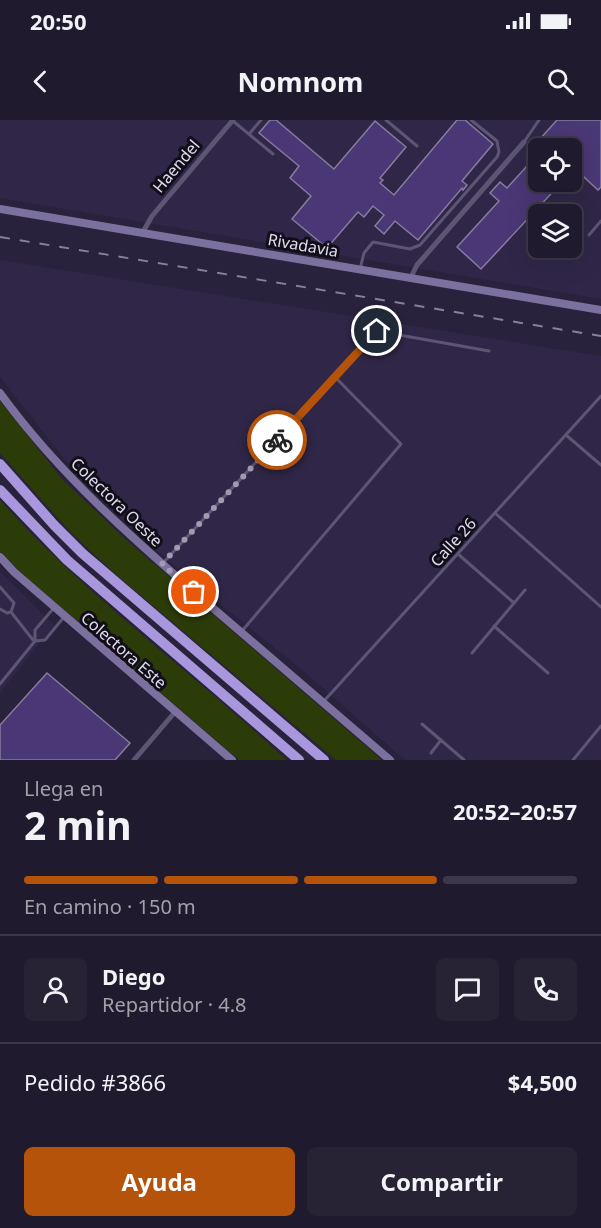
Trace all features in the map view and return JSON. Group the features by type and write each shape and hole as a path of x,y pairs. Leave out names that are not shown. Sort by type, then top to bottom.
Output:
{"highway":[{"path":"0,464 82,553 324,760"},
{"path":"0,490 67,560 299,760"}],"street":[{"name":"Haendel","path":"143,232 152,216 232,120"},
{"path":"411,277 417,265 524,142"},
{"name":"Rivadavia","path":"0,209 601,310"},
{"name":"Colectora Oeste","path":"0,393 40,444 78,486 162,564 390,760"},
{"name":"Colectora Este","path":"0,557 232,760"},
{"path":"134,760 175,712"}],"lane":[{"path":"232,120 273,154"},
{"path":"250,133 261,120"},
{"path":"386,120 417,146"},
{"path":"360,269 364,253 373,242 410,249 420,244 497,157 500,152 497,141 471,120"},
{"path":"524,142 539,120"},
{"path":"589,235 601,221"},
{"path":"162,564 377,331 489,351"},
{"path":"241,633 401,444 335,377"},
{"name":"Calle 26","path":"322,703 601,396"},
{"path":"566,435 601,465"},
{"path":"495,513 601,607"},
{"path":"458,554 513,603"},
{"path":"0,587 14,603 11,612"},
{"path":"471,652 525,590"},
{"path":"0,684 35,641 35,630 55,607"},
{"path":"0,609 7,613 11,612"},
{"path":"11,612 35,641"},
{"path":"35,641 45,640 65,616"},
{"path":"494,626 548,673"},
{"path":"422,724 464,760"},
{"path":"573,760 601,726"},
{"path":"430,753 441,740"}],"shaded area":[{"path":"0,120 601,120 601,299 0,198"},
{"path":"0,260 601,356 601,760 405,760 301,669 189,579 97,496 66,461 0,377"},
{"path":"0,572 54,625 0,693"}],"green space":[{"path":"0,401 62,479 123,537 382,760 336,760 119,577 72,534 0,453"},
{"path":"0,500 94,593 287,760 239,760 18,570 0,551"}],"building":[{"path":"270,120 276,120 334,169 375,121 406,147 380,178 383,180 380,183 394,195 457,120 465,120 493,144 462,181 467,185 418,240 395,221 384,234 375,226 384,215 373,206 364,217 358,212 327,248 292,219 311,196 290,178 299,166 259,133"},
{"path":"557,120 601,120 601,187 598,190 582,175 582,138 541,138"},
{"path":"528,165 528,192 553,192 542,204 528,204 528,219 481,269 457,247 499,201 490,193 500,182 507,188"},
{"path":"47,673 130,743 115,760 0,760 0,725"}],"railway":[{"path":"0,237 601,336"}],"way so far":[{"path":"194,592 162,564 277,440"}],"route":[{"path":"277,440 377,331"}]}
